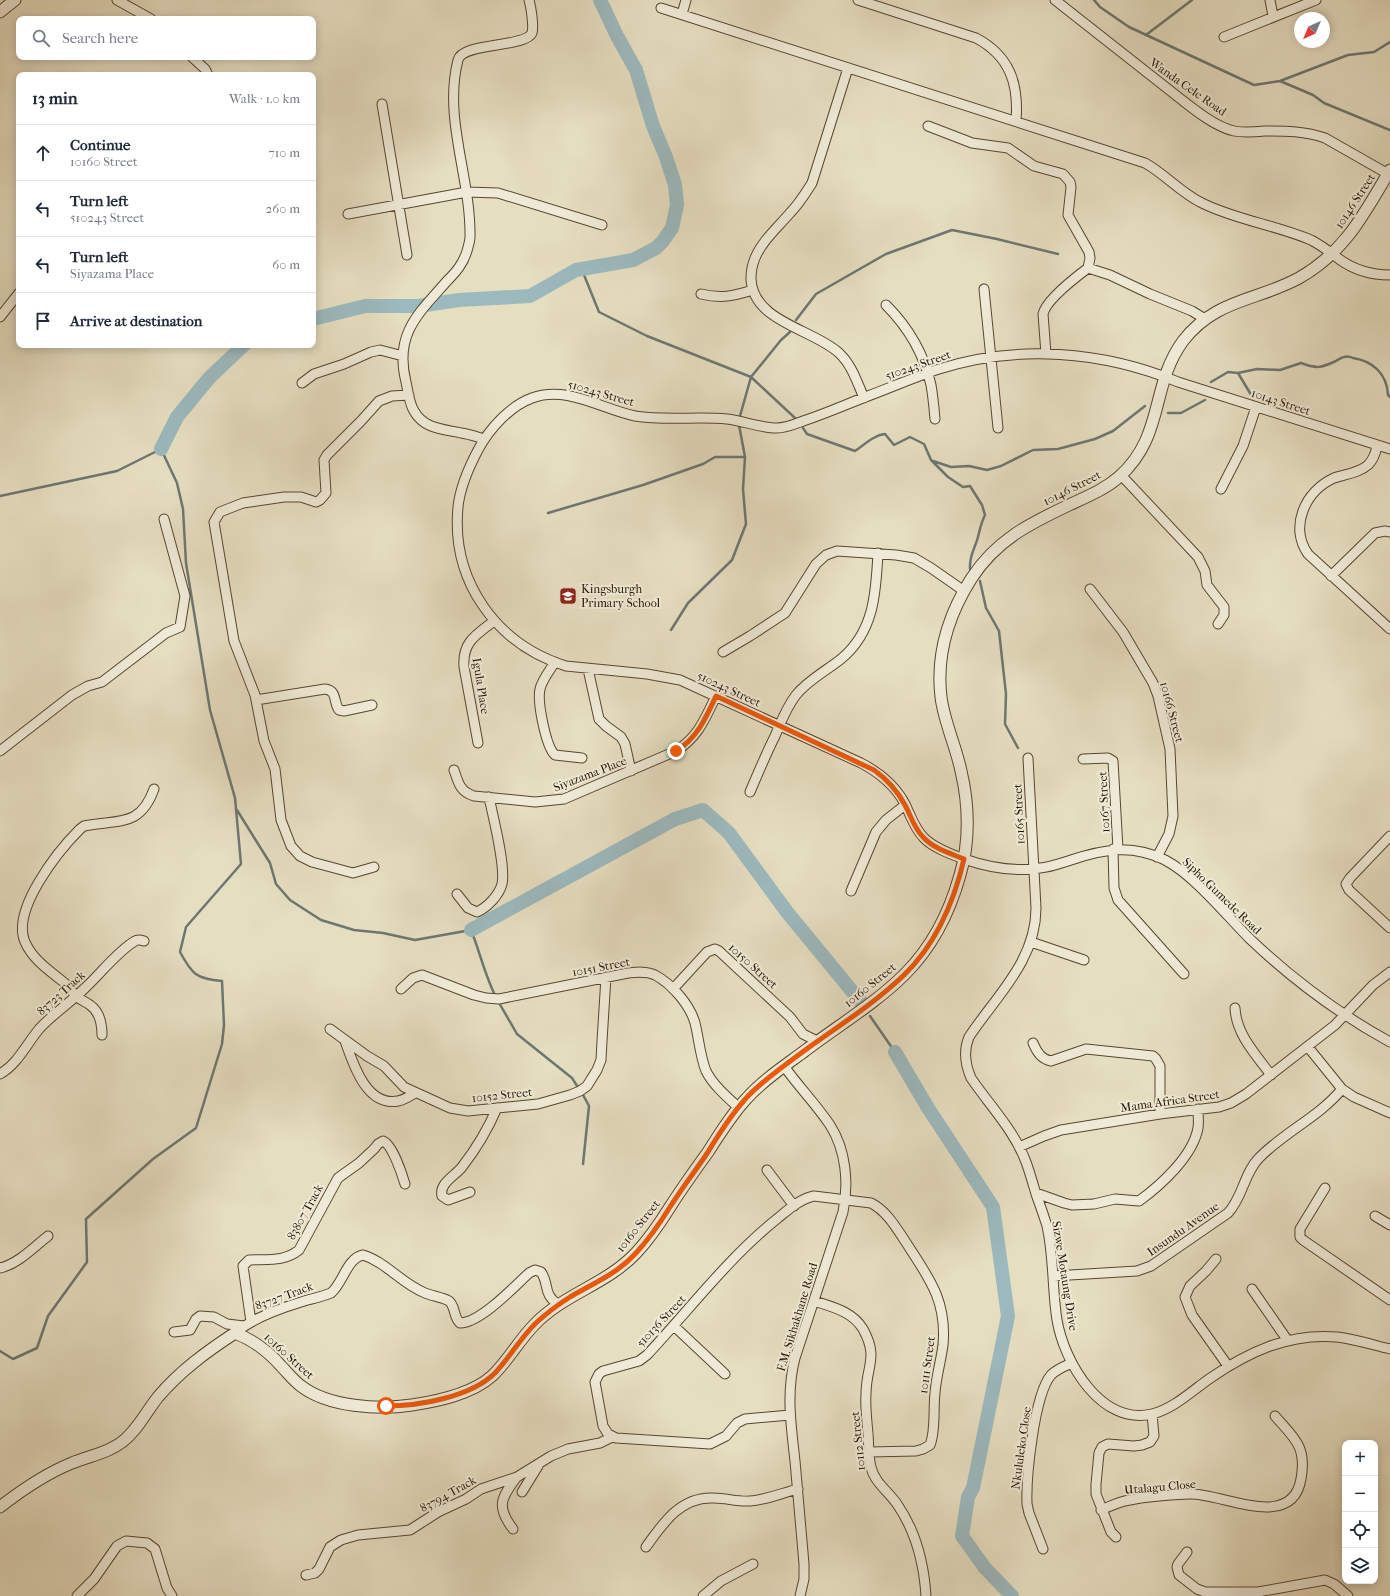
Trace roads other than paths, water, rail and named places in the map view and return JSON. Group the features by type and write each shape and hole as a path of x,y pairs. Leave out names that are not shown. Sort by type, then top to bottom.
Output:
{"street":[{"path":"0,12 15,0"},
{"path":"117,0 146,16"},
{"path":"484,439 430,426 420,419 413,410 409,395 405,376 404,345 412,323 419,313 459,268 465,257 471,238 467,192 457,140 454,115 454,86 458,57 466,51 523,39 529,36 532,32 532,26 529,0"},
{"path":"682,14 686,0"},
{"path":"858,0 976,38 993,48 1007,64 1012,76 1016,98 1016,121"},
{"name":"Wanda Cele Road","path":"1055,0 1182,100 1201,114 1226,128 1244,132 1297,131 1314,135 1389,173"},
{"path":"1270,0 1273,16"},
{"path":"1224,37 1273,16 1316,0"},
{"path":"661,8 1145,163 1201,203 1228,214 1311,240 1354,268 1367,272 1390,275"},
{"path":"195,60 206,72"},
{"path":"848,68 812,183 803,197 775,230 755,258 751,272 753,290 758,300 770,313 829,346 843,357 849,364 864,398"},
{"path":"382,104 407,255"},
{"path":"928,126 972,143 1008,148 1034,166 1064,174 1070,182 1071,187 1068,215 1089,252 1090,258 1088,268 1060,292 1045,309 1043,314 1046,354"},
{"name":"10146 Street","path":"964,859 967,832 966,794 962,772 945,717 940,682 941,662 947,628 953,612 974,574 987,558 1013,535 1033,522 1099,491 1121,475 1136,459 1149,437 1165,376 1182,343 1205,319 1215,311 1301,276 1332,254 1356,227 1389,173"},
{"path":"348,214 467,192 498,193 602,225"},
{"path":"1088,268 1110,275 1150,294 1192,311 1205,319"},
{"path":"984,289 998,428"},
{"path":"701,294 714,297 725,297 753,290"},
{"path":"0,317 16,297"},
{"path":"886,305 900,319 912,336 928,373 931,384 935,419"},
{"path":"302,383 314,374 344,364 371,352 380,350 404,356"},
{"name":"510243 Street","path":"964,859 940,849 924,838 913,823 898,792 874,770 694,685 667,677 566,666 522,646 494,621 480,601 468,578 461,554 458,527 458,506 463,485 475,456 484,439 512,410 530,398 548,394 571,396 635,416 651,418 727,419 776,428 793,425 928,373 992,357 1046,354 1093,358 1147,370 1165,376"},
{"name":"10143 Street","path":"1165,376 1256,407 1390,449"},
{"path":"374,867 356,873 349,872 306,860 295,852 291,846 280,820 275,769 264,741 256,700 234,641 214,526 216,517 225,509 243,503 284,497 301,497 316,502 320,500 326,493 324,465 327,455 358,425 379,401 392,396 409,395"},
{"path":"1221,489 1243,446 1256,407"},
{"path":"1377,445 1374,456 1368,465 1355,472 1334,478 1310,497 1302,510 1299,526 1301,542 1308,554 1390,629"},
{"path":"1121,475 1198,557 1205,571 1207,585 1224,607 1224,614 1218,624"},
{"path":"0,751 72,695 88,686 102,682 166,633 180,626 185,596 164,519"},
{"path":"1331,576 1375,533 1385,531 1390,532"},
{"path":"723,652 785,613 816,564 826,555 837,551 878,553 914,558 964,591"},
{"path":"750,792 787,707 797,694 814,678 841,659 862,635 870,617 873,605 878,553"},
{"name":"10166 Street","path":"1090,589 1123,632 1153,683 1159,703 1170,749 1173,816 1169,834 1157,857"},
{"name":"Igula Place","path":"478,743 463,654 467,645 474,636 494,621"},
{"path":"555,662 542,683 539,692 546,739 555,755 582,758"},
{"path":"588,669 599,718 606,726 621,737 625,744 631,771"},
{"path":"256,700 325,689 334,694 337,709 339,710 344,711 372,704"},
{"name":"Siyazama Place","path":"454,770 460,787 466,793 474,796 535,802 555,801 572,796 631,771 683,746 700,729 716,696"},
{"name":"10165 Street","path":"1028,758 1034,869"},
{"name":"10167 Street","path":"1083,759 1108,758 1113,761 1116,849"},
{"path":"102,1034 101,1019 94,1008 76,996 68,986 39,962 25,941 23,920 27,905 43,876 80,829 84,826 124,821 133,818 144,809 151,799 154,789"},
{"path":"457,894 468,908 478,912 496,896 501,885 502,866 490,797"},
{"path":"850,891 876,832 886,820 905,805"},
{"path":"1390,836 1346,884 1349,890 1390,928"},
{"path":"1116,849 1114,888 1118,900 1184,974"},
{"name":"Sipho Gumede Road","path":"964,859 1007,868 1034,869 1049,867 1093,853 1116,849 1135,850 1165,860 1185,873 1279,966 1345,1016 1390,1042"},
{"name":"10160 Street","path":"235,1333 260,1346 275,1359 300,1386 313,1394 356,1406 414,1405 446,1397 482,1384 496,1372 533,1326 558,1305 612,1274 636,1254 662,1221 738,1107 766,1080 891,987 918,960 928,946 947,912 960,876 964,859"},
{"name":"Sizwe Motaung Drive","path":"1034,869 1036,918 1031,942 1018,969 969,1037 965,1056 971,1078 1020,1147 1026,1163 1047,1226 1058,1321 1065,1347 1072,1363 1090,1390 1105,1405 1125,1414 1152,1414 1176,1403 1228,1366 1257,1350 1288,1341 1309,1338 1337,1337 1390,1349"},
{"name":"83723 Track","path":"0,1074 18,1058 32,1036 76,996 110,962 133,942 137,940 144,941"},
{"path":"1031,942 1084,960"},
{"name":"10150 Street","path":"673,989 704,954 711,950 719,950 790,1017 803,1034 817,1041"},
{"name":"10151 Street","path":"401,989 413,978 422,975 474,995 499,999 628,973 646,972 654,974 673,989 682,999 692,1015 707,1072 718,1087 738,1107"},
{"path":"1345,1016 1373,985 1390,972"},
{"name":"10152 Street","path":"330,1029 384,1066 404,1087 459,1111 528,1105 550,1101 580,1091 587,1086 597,1070 601,1060 606,977"},
{"path":"1235,1008 1237,1021 1241,1032 1271,1075"},
{"name":"Mama Africa Street","path":"1020,1147 1061,1130 1160,1114 1219,1107 1230,1103 1246,1094 1308,1047 1345,1016"},
{"path":"345,1040 356,1070 373,1093 382,1099 399,1101 415,1093"},
{"path":"1033,1043 1040,1055 1046,1060 1051,1061 1086,1049 1153,1056 1160,1066 1160,1114"},
{"path":"1308,1047 1342,1089 1354,1097 1390,1113"},
{"name":"F.M. Sikhakhane Road","path":"784,1066 821,1113 836,1137 843,1159 846,1184 843,1212 791,1374 789,1390 790,1416 804,1564 804,1579 800,1596"},
{"name":"Insundu Avenue","path":"1053,1276 1137,1271 1151,1266 1228,1213 1236,1203 1248,1176 1258,1159 1330,1102 1342,1089"},
{"path":"470,1192 448,1200 442,1196 441,1191 443,1186 462,1167 489,1126 497,1108"},
{"path":"1036,1193 1072,1205 1094,1204 1115,1199 1139,1201 1181,1164 1196,1134 1198,1109"},
{"name":"83807 Track","path":"248,1324 243,1266 249,1260 283,1259 299,1250 338,1178 360,1163 378,1144 383,1141 390,1148 405,1184"},
{"path":"767,1170 794,1206"},
{"path":"1326,1188 1300,1229 1300,1237 1390,1300"},
{"name":"510136 Street","path":"612,1437 605,1431 603,1426 596,1389 596,1378 603,1371 642,1359 743,1250 763,1230 794,1206 814,1196 845,1199"},
{"name":"10111 Street","path":"845,1199 871,1203 877,1206 890,1218 936,1289 943,1327 942,1348 936,1384 930,1445 923,1450 916,1451 869,1452"},
{"path":"1375,1216 1390,1225"},
{"path":"0,1268 6,1267 48,1236"},
{"name":"83727 Track","path":"0,1507 44,1476 74,1462 110,1450 122,1443 130,1436 157,1399 178,1376 195,1361 248,1324 294,1304 331,1293 358,1256 363,1255 387,1269 417,1290 448,1301 454,1309 460,1323 487,1311 529,1273 535,1270 541,1272 544,1277 549,1296 558,1305"},
{"path":"1216,1259 1190,1286 1185,1297 1192,1315 1228,1366"},
{"path":"1252,1289 1288,1341"},
{"name":"10112 Street","path":"814,1301 843,1312 855,1319 863,1330 870,1345 871,1364 866,1392 870,1466 876,1478 901,1510 913,1534 924,1574 926,1596"},
{"path":"174,1332 190,1330 196,1319 200,1316 214,1317 227,1324 248,1324"},
{"path":"674,1326 725,1374"},
{"name":"Nkululeko Close","path":"1043,1549 1027,1504 1032,1441 1040,1399 1047,1382 1051,1375 1058,1369 1072,1363"},
{"path":"1116,1537 1111,1532 1101,1510 1095,1489 1101,1449 1104,1445 1108,1444 1134,1446 1142,1445 1153,1440 1155,1430 1152,1414"},
{"path":"612,1437 710,1444 726,1436 737,1423 745,1419 790,1416"},
{"name":"Utalagu Close","path":"1101,1510 1129,1500 1191,1494 1207,1495 1255,1506 1270,1506 1286,1502 1294,1496 1299,1489 1302,1476 1301,1452 1298,1442 1275,1416"},
{"name":"83794 Track","path":"306,1575 319,1569 330,1547 341,1540 358,1535 410,1530 438,1512 466,1499 481,1489 517,1476 551,1456 568,1449 600,1443 612,1437"},
{"path":"522,1492 540,1463"},
{"path":"513,1529 504,1517 502,1506 506,1491 517,1476"},
{"path":"646,1547 666,1518 677,1509 691,1502 700,1499 714,1498 751,1501 798,1489"},
{"path":"77,1596 94,1579 117,1546 126,1541 147,1543 155,1549 167,1588 172,1596"},
{"path":"1187,1552 1178,1564 1177,1571 1181,1578 1201,1591 1253,1592 1325,1580 1334,1584 1348,1596"},
{"path":"703,1596 721,1581 753,1564"}],"waterway":[{"path":"316,318 365,306 418,306 459,300 530,296 576,270 633,260 656,248 663,241 672,228 677,205 675,185 666,157 653,126 636,70 617,36 600,0"},
{"path":"1094,0 1100,7 1129,27 1254,85 1280,81 1348,55 1374,52 1390,42"},
{"path":"1146,35 1192,0"},
{"path":"1280,81 1313,95 1324,103 1390,130"},
{"path":"796,320 816,294 886,254 952,230 1058,254"},
{"path":"582,270 599,312 647,336 751,377 795,418"},
{"path":"740,416 751,377 781,340 790,332"},
{"path":"161,449 177,417 210,377 241,348"},
{"path":"1211,382 1228,372 1238,373 1257,369 1280,370 1301,363 1319,367 1343,357 1348,357 1373,365 1382,375 1390,397"},
{"path":"1238,373 1253,398"},
{"path":"1168,413 1181,413 1205,400"},
{"path":"933,461 951,467 969,466 987,470 1001,466 1033,450 1058,449 1095,439 1113,431 1145,406"},
{"path":"671,630 688,603 732,560 746,524 743,489 745,457 739,425"},
{"path":"803,428 807,434 855,451 873,438 885,434 894,445 910,437 924,444 931,460 948,477 963,487 970,486 982,505 985,515 971,556 970,569"},
{"path":"0,496 117,471 161,449 177,483 183,509 186,563 210,710 235,798 241,864 186,927 180,952 188,966 200,977 222,981 224,1025 222,1044 196,1128 153,1159 86,1219 87,1262 48,1316 37,1348 13,1359 0,1351"},
{"path":"548,513 643,485 703,464 715,457 745,457"},
{"path":"980,581 986,608 999,631 1006,694 1005,724 1018,748"},
{"path":"237,810 270,863 276,884 290,900 321,920 354,930 383,933 415,940 471,930 496,997"},
{"path":"471,930 675,819 703,810 729,833 787,912 861,1002"},
{"path":"498,1001 517,1034 572,1078 579,1089"},
{"path":"870,1016 895,1052"},
{"path":"895,1052 928,1108 993,1207 1008,1316 973,1488 968,1497 962,1536 985,1568 1012,1596"},
{"path":"582,1093 589,1106 583,1164"}],"place":[{"name":"Kingsburgh Primary School","path":"568,596"}]}
